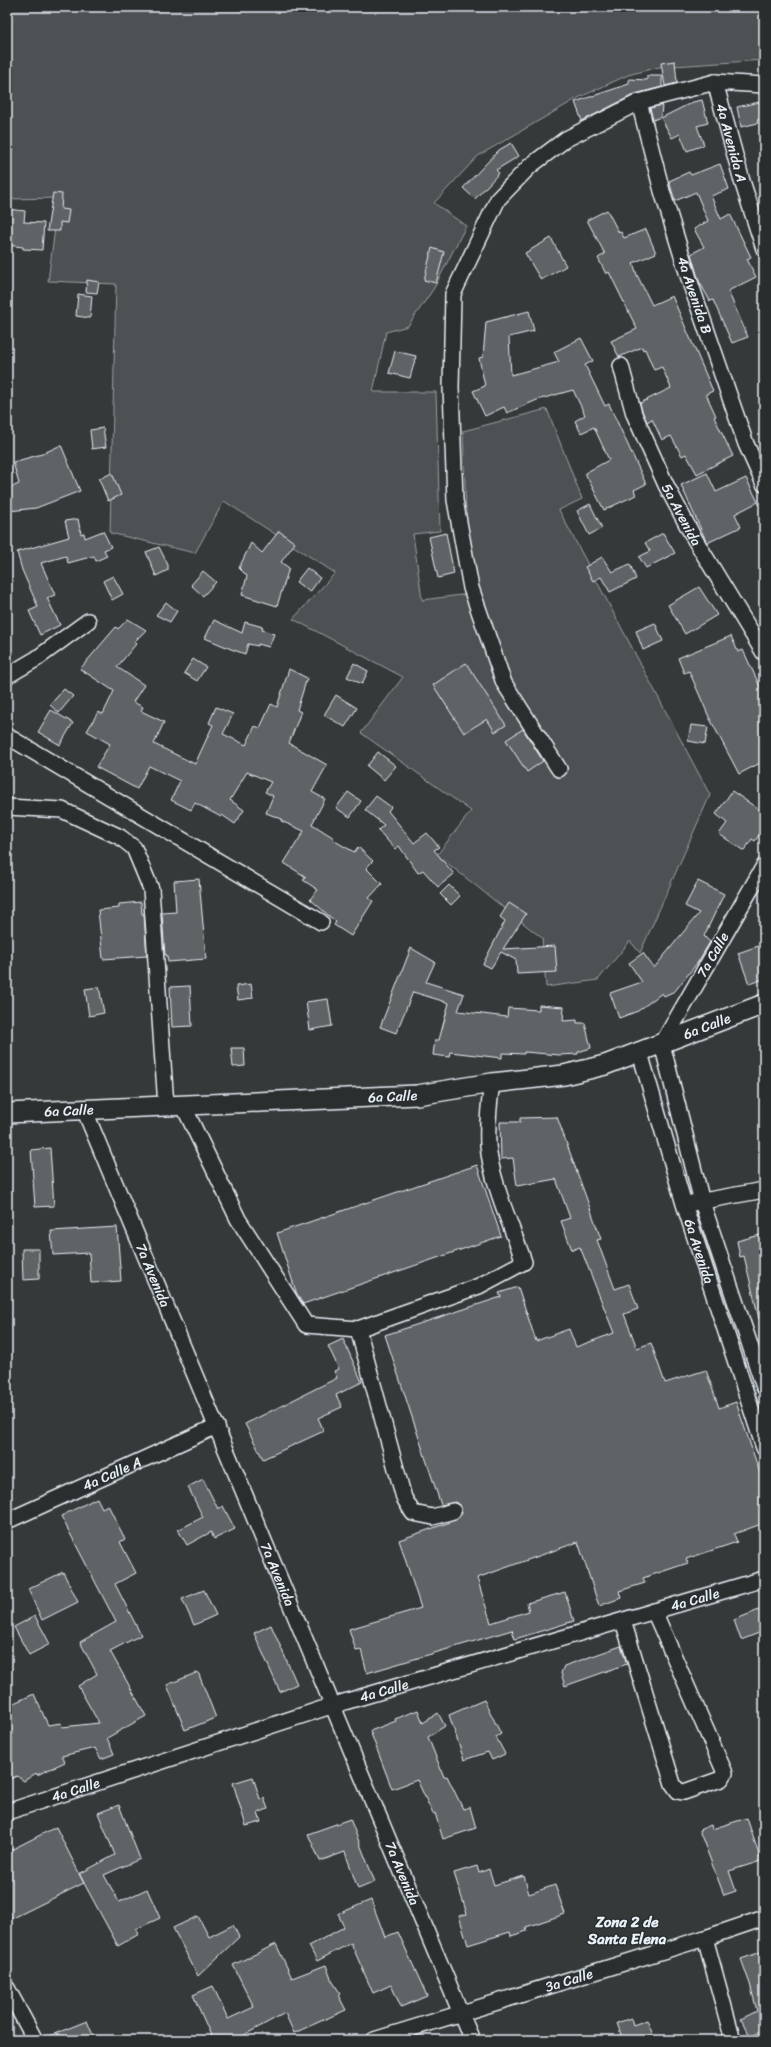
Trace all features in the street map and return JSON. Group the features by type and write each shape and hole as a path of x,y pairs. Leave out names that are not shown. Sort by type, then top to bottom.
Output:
{"main road":[{"name":"6a Calle","path":"7,1113 417,1095 492,1083 564,1075 605,1065 640,1053 764,1004"}],"street":[{"path":"560,769 504,683 471,588 455,500 452,387 453,294 498,199 530,166 566,139 639,102 715,82 764,85"},
{"name":"4a Avenida A","path":"715,82 742,181 764,250"},
{"name":"4a Avenida B","path":"639,102 662,191 692,285 746,444 764,484"},
{"name":"5a Avenida","path":"621,366 634,414 666,485 694,538 764,653"},
{"path":"8,671 36,659 88,621"},
{"path":"7,736 321,922"},
{"path":"7,807 62,810 120,837 134,848 151,889 175,1105 238,1219 306,1325 358,1328 479,1286 524,1262 494,1174 488,1145 488,1114 492,1083"},
{"name":"7a Calle","path":"662,1044 764,866"},
{"name":"6a Avenida","path":"662,1044 702,1202 764,1387"},
{"name":"6a Avenida","path":"640,1053 684,1204 764,1448"},
{"name":"7a Avenida","path":"84,1109 472,2040"},
{"path":"684,1204 764,1190"},
{"path":"358,1328 404,1498 414,1513 433,1517 453,1511"},
{"name":"4a Calle A","path":"7,1521 217,1426"},
{"name":"4a Calle","path":"7,1812 334,1706 764,1578"},
{"path":"623,1621 673,1784 678,1791 684,1792 721,1779 725,1773 654,1611"},
{"name":"3a Calle","path":"374,2040 705,1938 764,1918"},
{"path":"705,1938 733,2040"},
{"path":"7,1988 35,2040"}],"shaded area":[{"path":"7,7 764,7 764,60 659,67 628,75 578,98 478,156 434,203 466,226 434,288 408,326 386,332 373,392 436,392 440,531 413,534 422,600 469,594 463,431 547,409 582,499 559,510 710,795 640,953 630,941 598,980 546,987 542,938 437,855 471,811 361,733 403,677 293,619 335,573 224,501 195,553 110,533 116,284 48,281 59,198 7,199"}],"building":[{"path":"675,61 677,83 665,86 661,63"},
{"path":"647,76 662,76 662,87 635,94 582,121 575,102 629,84 629,79 647,80"},
{"path":"702,100 708,123 697,126 704,145 687,151 680,134 672,138 661,118 693,102"},
{"path":"764,101 764,119 757,120 758,123 741,127 737,107"},
{"path":"662,105 661,117 653,120 650,108"},
{"path":"511,143 519,156 496,170 499,173 475,199 463,188 499,150"},
{"path":"720,164 729,189 711,196 721,219 730,214 751,257 747,259 756,277 728,291 748,337 732,343 713,300 710,301 699,281 691,254 704,247 694,229 708,221 696,192 675,201 669,181 689,172 691,175"},
{"path":"53,193 62,194 61,209 69,210 67,223 60,222 60,231 47,231"},
{"path":"7,209 25,211 24,222 44,223 42,250 23,249 23,247 7,245"},
{"path":"607,210 619,233 621,232 624,238 646,229 656,253 633,263 637,275 652,305 672,296 713,391 706,394 716,416 714,417 733,456 697,474 686,454 682,456 671,436 662,440 652,419 647,422 642,411 640,403 671,388 662,367 654,370 645,349 643,350 642,347 619,357 611,341 637,329 609,272 606,274 598,258 605,254 587,220"},
{"path":"551,238 566,266 541,280 525,253"},
{"path":"432,248 444,252 436,283 424,280"},
{"path":"87,280 99,282 97,293 86,292"},
{"path":"78,294 92,296 90,318 76,316"},
{"path":"529,311 534,331 509,337 511,375 559,362 554,352 581,338 593,361 585,365 605,406 609,404 646,484 634,490 636,495 604,510 585,473 609,460 594,427 581,433 575,421 585,415 573,390 537,400 507,413 504,407 485,416 473,391 485,386 479,358 483,357 486,322"},
{"path":"395,351 416,356 410,378 389,373"},
{"path":"103,428 106,447 92,449 90,430"},
{"path":"61,445 80,491 36,508 9,511 7,489 19,484 13,462 42,454"},
{"path":"112,473 121,495 108,501 99,479"},
{"path":"707,473 716,492 746,478 758,502 735,514 741,527 707,543 681,485"},
{"path":"590,504 602,528 589,535 577,511"},
{"path":"78,519 81,534 84,533 85,538 103,531 111,547 104,550 107,556 96,561 94,556 68,563 66,556 41,563 55,595 47,598 60,625 40,635 29,611 38,607 22,570 17,552 69,537 65,521"},
{"path":"279,531 295,543 281,562 289,568 277,606 242,595 247,576 239,568 251,543 262,553"},
{"path":"446,533 454,574 438,578 429,537"},
{"path":"663,533 675,553 646,568 639,557 650,551 645,543"},
{"path":"159,547 168,565 168,570 156,576 146,552"},
{"path":"602,557 612,572 630,564 636,579 610,592 601,577 593,581 585,567"},
{"path":"307,568 320,578 310,592 296,582"},
{"path":"203,571 216,582 203,596 191,585"},
{"path":"113,576 123,594 112,600 103,581"},
{"path":"699,587 717,615 685,634 668,605"},
{"path":"166,602 177,611 170,622 156,615"},
{"path":"128,619 146,630 134,642 136,644 117,667 144,685 133,702 143,707 141,711 164,722 154,744 195,764 213,725 209,723 216,707 233,714 223,734 246,745 255,726 260,728 271,704 277,707 289,669 307,678 297,710 301,712 289,743 327,765 312,792 325,799 312,824 334,838 333,840 354,852 358,847 373,861 366,868 382,884 369,898 373,901 351,936 334,925 336,922 310,899 318,890 303,880 306,877 284,863 304,831 281,821 282,819 266,813 273,796 265,792 271,782 247,772 230,800 244,810 235,824 222,815 221,817 195,803 191,810 171,800 180,781 149,766 137,789 96,767 110,744 87,731 98,712 103,714 114,691 80,669 116,627 118,629"},
{"path":"214,620 242,633 245,622 263,627 262,630 274,634 269,647 258,644 258,646 248,644 245,654 205,638"},
{"path":"655,623 663,641 643,650 636,631"},
{"path":"731,636 738,652 743,650 764,695 764,761 739,774 709,717 689,671 684,673 678,658"},
{"path":"193,659 206,667 197,681 184,673"},
{"path":"354,663 368,671 362,684 347,677"},
{"path":"466,663 506,725 495,732 487,719 464,733 433,685"},
{"path":"64,689 73,696 59,713 50,705"},
{"path":"336,695 357,708 345,727 324,715"},
{"path":"51,710 73,723 60,745 38,732"},
{"path":"691,725 708,727 705,744 688,741"},
{"path":"523,729 543,761 527,772 506,740"},
{"path":"378,752 396,766 384,780 367,766"},
{"path":"732,791 764,813 764,828 755,841 752,839 744,851 719,834 727,823 716,814"},
{"path":"348,792 361,801 350,817 336,808"},
{"path":"376,796 391,807 388,811 414,843 427,833 439,847 434,850 454,874 438,887 423,870 418,873 399,846 395,849 378,830 384,825 365,810"},
{"path":"199,879 206,959 168,962 167,955 165,955 162,913 176,912 174,881"},
{"path":"698,881 724,894 704,936 710,942 698,962 675,991 664,996 662,993 638,1011 619,1018 610,993 642,982 629,963 643,953 654,968 699,913 685,906"},
{"path":"449,885 460,896 451,905 440,894"},
{"path":"141,902 142,914 144,914 147,956 103,959 98,910 119,908 119,904"},
{"path":"509,903 526,914 503,949 555,946 557,972 517,974 516,960 501,952 491,968 483,964 505,921 500,917"},
{"path":"764,944 764,979 749,984 738,953"},
{"path":"411,948 435,962 426,982 464,994 458,1011 507,1017 508,1008 539,1010 539,1005 564,1007 563,1021 577,1020 577,1023 585,1023 591,1048 578,1052 578,1054 560,1055 524,1052 524,1054 502,1053 502,1058 450,1052 449,1057 433,1055 435,1040 439,1040 449,1003 413,992 396,1033 380,1027"},
{"path":"251,984 253,998 238,1000 236,986"},
{"path":"190,986 192,1026 172,1027 170,987"},
{"path":"99,987 104,1013 89,1016 85,989"},
{"path":"328,999 332,1026 310,1030 306,1002"},
{"path":"231,1048 244,1048 245,1066 233,1067"},
{"path":"557,1117 601,1239 597,1240 615,1289 629,1284 638,1309 624,1314 637,1348 651,1343 665,1383 706,1370 719,1408 736,1402 764,1485 764,1523 734,1534 737,1542 686,1559 688,1563 643,1578 645,1583 619,1591 621,1598 599,1606 578,1542 477,1578 491,1623 529,1611 527,1603 565,1592 574,1621 515,1639 512,1630 367,1673 361,1650 356,1651 349,1629 421,1608 399,1540 456,1520 462,1513 459,1505 455,1502 441,1505 385,1335 501,1297 499,1293 518,1287 536,1341 569,1329 576,1347 614,1333 580,1247 572,1250 561,1221 570,1218 556,1179 517,1186 513,1158 501,1159 500,1122 520,1122 520,1118"},
{"path":"50,1148 54,1206 35,1207 31,1150"},
{"path":"477,1165 501,1236 303,1304 297,1295 277,1233"},
{"path":"117,1227 121,1281 91,1283 89,1253 53,1255 51,1231"},
{"path":"764,1234 764,1318 759,1319 744,1256 740,1257 737,1241"},
{"path":"22,1249 39,1249 39,1279 23,1280"},
{"path":"343,1339 362,1382 336,1395 342,1407 318,1418 324,1431 263,1459 245,1424 337,1378 334,1371 339,1369 328,1346"},
{"path":"203,1479 218,1509 223,1506 235,1529 214,1539 211,1532 187,1545 178,1530 203,1517 188,1487"},
{"path":"97,1498 102,1508 108,1505 125,1539 120,1542 136,1573 115,1584 141,1635 110,1651 146,1716 107,1738 114,1754 101,1759 95,1748 62,1756 65,1762 37,1775 36,1773 24,1781 17,1776 7,1780 7,1706 34,1694 48,1725 61,1723 62,1727 99,1723 78,1686 97,1674 80,1642 116,1622 61,1516"},
{"path":"63,1572 78,1602 42,1620 28,1589"},
{"path":"204,1590 216,1615 194,1625 182,1599"},
{"path":"764,1608 764,1631 741,1640 734,1620"},
{"path":"35,1616 50,1644 29,1655 14,1627"},
{"path":"271,1625 297,1684 280,1692 254,1633"},
{"path":"621,1646 627,1664 565,1686 561,1673 564,1666"},
{"path":"198,1672 216,1718 185,1730 167,1685"},
{"path":"484,1700 501,1734 496,1737 505,1754 492,1760 488,1752 464,1760 449,1715"},
{"path":"418,1710 423,1723 438,1713 445,1726 428,1737 444,1777 447,1776 463,1809 470,1807 476,1828 443,1839 435,1813 433,1814 417,1780 392,1789 370,1731 396,1721 395,1719"},
{"path":"253,1777 260,1799 264,1798 268,1809 258,1813 261,1822 246,1826 233,1783"},
{"path":"119,1805 140,1859 104,1875 119,1902 147,1889 160,1918 136,1929 139,1934 118,1946 79,1874 115,1855 98,1813"},
{"path":"747,1818 761,1861 729,1871 736,1891 724,1895 699,1830 711,1825 712,1829"},
{"path":"350,1819 375,1882 358,1889 345,1852 320,1861 308,1834"},
{"path":"56,1827 84,1883 7,1921 7,1852"},
{"path":"477,1866 479,1873 489,1869 494,1885 524,1876 529,1894 555,1885 565,1914 526,1927 527,1931 511,1936 510,1932 468,1945 459,1916 467,1914 454,1873"},
{"path":"371,1900 385,1937 398,1932 427,1996 401,2007 391,1985 373,1993 351,1943 317,1961 309,1946 344,1927 338,1914"},
{"path":"198,1916 209,1937 233,1925 239,1937 198,1976 173,1928"},
{"path":"276,1944 292,1978 326,1965 331,1979 340,1993 338,1995 346,2010 294,2033 285,2013 235,2040 213,2040 193,1995 213,1986 228,2019 254,2007 233,1965"},
{"path":"764,1951 764,2030 750,2037 741,2019 757,2011 750,1984 741,1959"},
{"path":"631,2018 633,2025 647,2020 653,2035 639,2040 623,2040 617,2023"},
{"path":"87,2021 95,2040 44,2040 44,2038"}],"district":[{"name":"Zona 2 de Santa Elena","path":"627,1930"}]}
